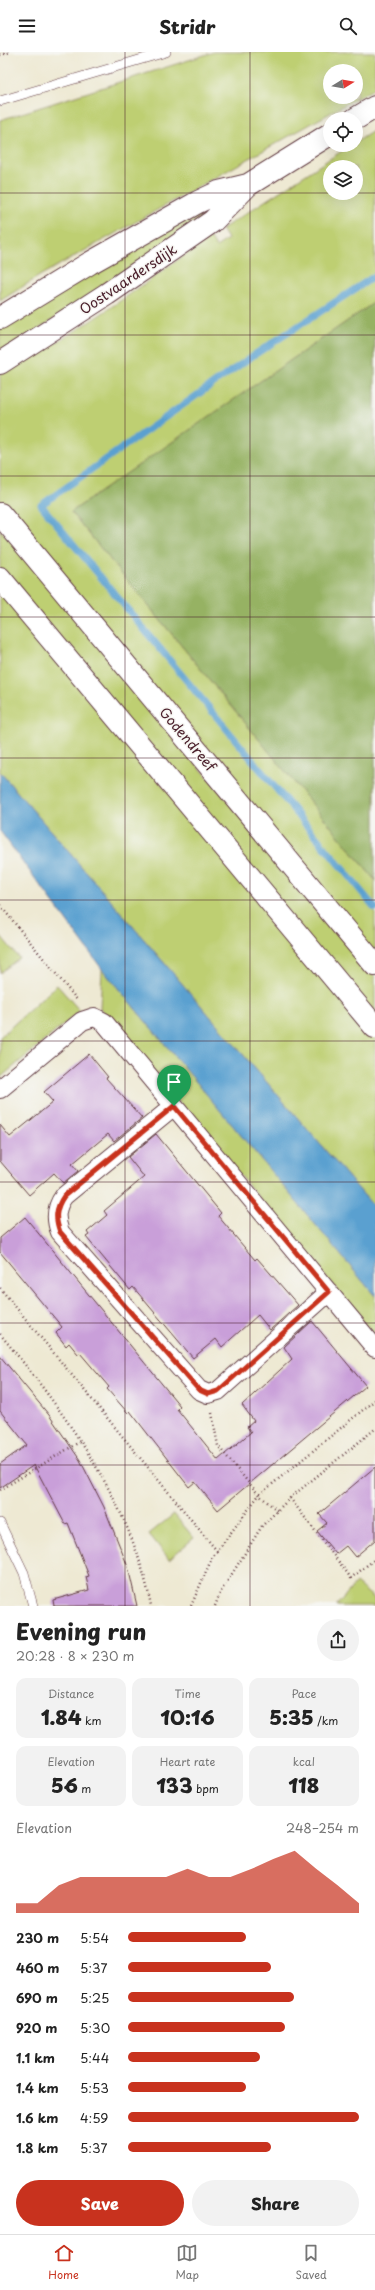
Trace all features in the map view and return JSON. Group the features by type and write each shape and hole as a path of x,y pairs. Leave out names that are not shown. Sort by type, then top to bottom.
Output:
{"main road":[{"path":"363,114 375,106"},
{"name":"Oostvaardersdijk","path":"0,363 107,294 213,221 248,185 323,138"},
{"name":"Oostvaardersdijk","path":"0,318 90,263 198,202 219,192 248,185"},
{"name":"Godendreef","path":"0,514 375,965"},
{"path":"0,578 375,1027"}],"street":[{"path":"0,1089 82,1021 94,1017 104,1022 375,1348"},
{"path":"174,1106 64,1196 59,1204 56,1223 60,1232 199,1390 208,1394 218,1391 329,1292"}],"lane":[{"path":"0,101 166,52"},
{"path":"0,1523 24,1573 33,1606"}],"path":[{"path":"0,55 11,52"},
{"path":"0,905 82,1006 94,1017"},
{"path":"0,1288 217,1552"},
{"path":"0,1334 30,1371 81,1441 124,1520 148,1587 151,1606"},
{"path":"208,1394 218,1446 259,1495 278,1511"},
{"path":"191,1606 212,1558 259,1495 375,1400"},
{"path":"215,1606 220,1593 262,1526 290,1498 375,1429"},
{"path":"0,1490 81,1441"},
{"path":"290,1498 351,1578 375,1558"}],"green space":[{"path":"214,52 375,52 375,88 363,95 363,64 323,64 323,104 346,104 332,112 323,112 323,117 41,275 0,301 0,120"},
{"path":"375,130 375,302 71,512 375,880 375,958 0,509 0,373 28,359 108,310 210,237 216,247 228,239 222,229 323,163 323,200 363,200 363,160 328,160 340,152 363,152 363,138"},
{"path":"224,195 228,202 0,355 0,329"},
{"path":"375,302 375,880 71,512"},
{"path":"0,529 375,977 375,1020 0,570"},
{"path":"0,591 375,1039 375,1208 0,772"},
{"path":"0,935 19,958 0,973"},
{"path":"102,969 375,1296 375,1336 100,1008"},
{"path":"57,985 80,1011 0,1078 0,1037"},
{"path":"174,1514 194,1538 169,1559 149,1534"},
{"path":"356,1583 375,1599 375,1606 336,1606"}],"water":[{"path":"0,772 375,1208 375,1296 102,969 0,831"}],"building":[{"path":"89,1054 108,1077 106,1078 142,1118 114,1141 108,1134 72,1164 78,1171 63,1183 54,1173 29,1195 0,1161 0,1125 10,1137 53,1102 44,1092"},
{"path":"156,1134 221,1213 218,1216 255,1260 257,1258 298,1305 270,1330 258,1315 222,1347 216,1339 193,1358 133,1287 130,1290 86,1237 89,1235 87,1232 107,1215 104,1211 144,1177 128,1157"},
{"path":"25,1217 180,1406 177,1409 218,1460 251,1432 247,1427 254,1421 242,1405 292,1359 284,1347 312,1321 366,1386 218,1510 195,1482 189,1487 130,1411 128,1413 107,1389 109,1387 80,1353 78,1354 69,1343 66,1346 56,1333 62,1327 0,1252 0,1238"},
{"path":"0,1356 49,1415 80,1460 104,1507 128,1567 137,1606 54,1606 53,1600 89,1590 86,1577 89,1576 68,1523 65,1524 34,1465 0,1488 0,1464 27,1445 0,1411"},
{"path":"375,1467 375,1540 355,1557 346,1546 336,1554 317,1531 327,1523 319,1514"}],"waterway":[{"path":"375,276 254,355 41,505 375,908"}],"route":[{"path":"174,1106 329,1292 213,1394 204,1393 199,1390 60,1232 56,1223 56,1214 59,1204 64,1196 174,1106"}]}
